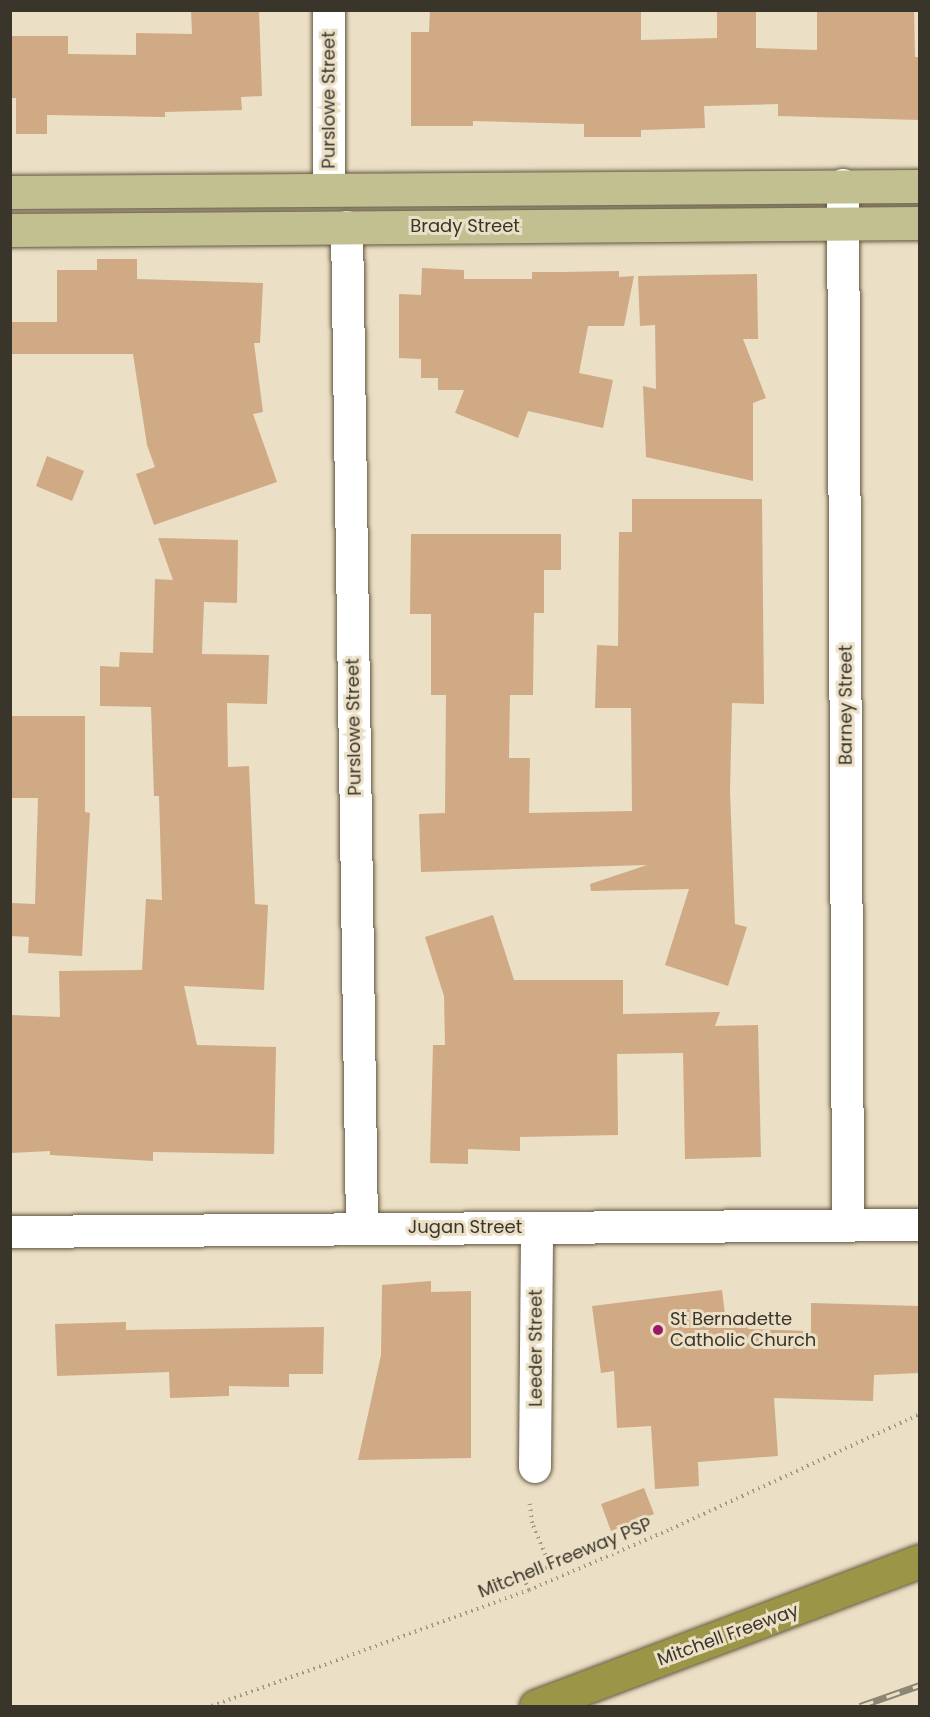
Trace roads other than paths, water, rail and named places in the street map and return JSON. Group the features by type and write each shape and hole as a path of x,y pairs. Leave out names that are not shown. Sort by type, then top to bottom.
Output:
{"highway":[{"name":"Mitchell Freeway","path":"536,1707 920,1562"}],"main road":[{"name":"Brady Street","path":"10,192 920,186"},
{"name":"Brady Street","path":"10,230 920,223"}],"street":[{"name":"Purslowe Street","path":"329,10 329,189"},
{"name":"Barney Street","path":"843,185 848,1225"},
{"name":"Purslowe Street","path":"347,227 362,1226"},
{"name":"Jugan Street","path":"10,1232 362,1226 537,1228 920,1225"},
{"name":"Leeder Street","path":"535,1467 537,1228"}],"railway":[{"path":"860,1706 920,1685"}],"place":[{"name":"St Bernadette Catholic Church","path":"658,1330"}]}
